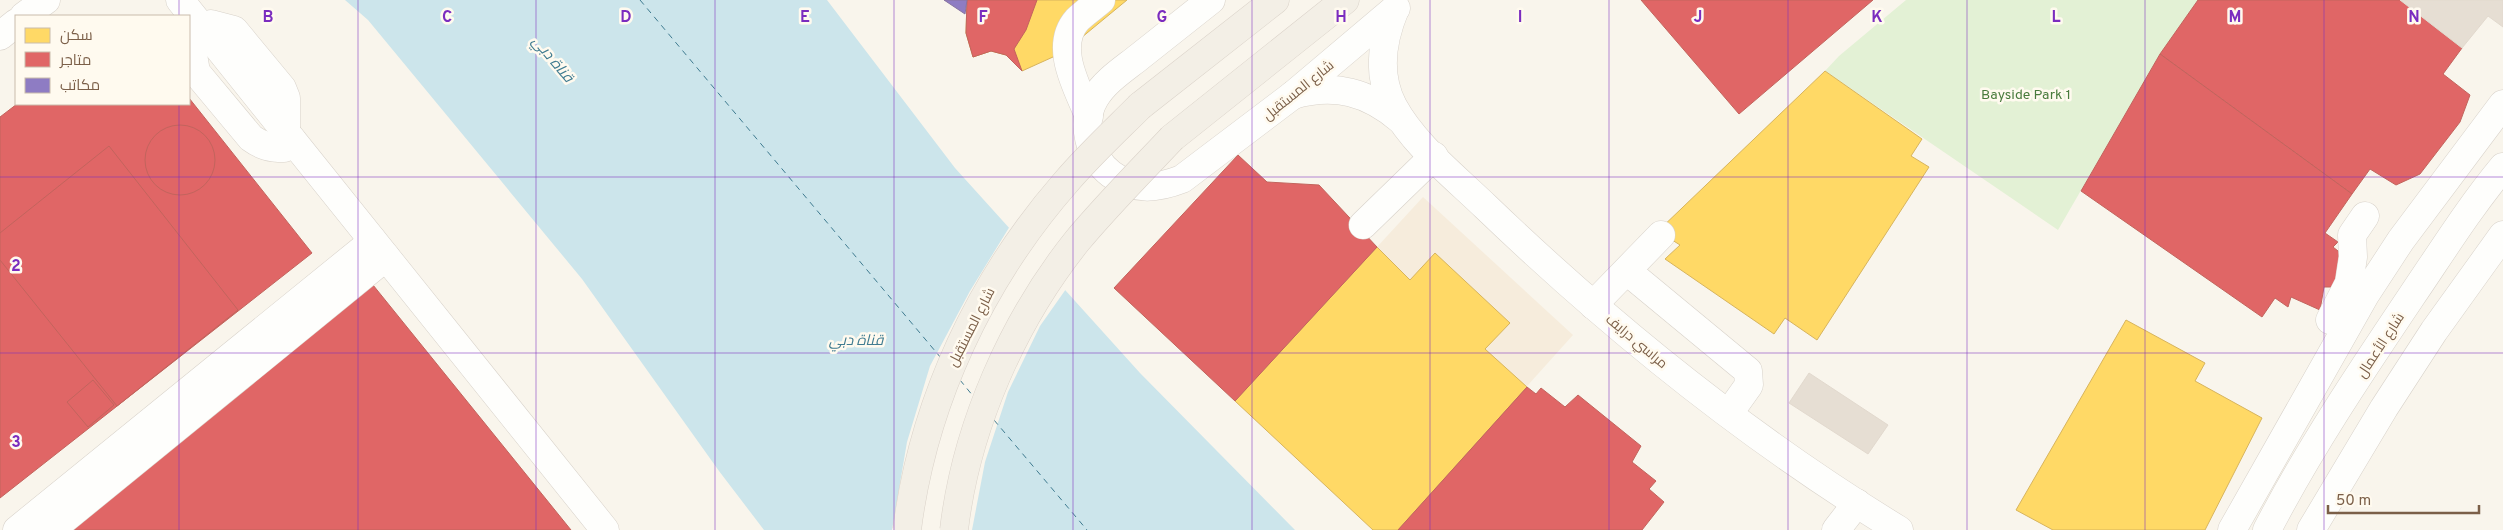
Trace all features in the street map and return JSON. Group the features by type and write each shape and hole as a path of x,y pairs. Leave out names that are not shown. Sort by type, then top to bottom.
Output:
{"main road":[{"name":"شارع المستقبل","path":"907,530 919,465 947,375 989,290 1014,250 1065,183 1140,106 1274,0"},
{"path":"954,530 963,480 975,438 1007,355 1027,316 1076,242 1107,206 1172,138 1345,0"}],"street":[{"path":"168,0 210,24 234,30 282,88 286,98 289,137 284,148 262,146 251,138 196,72 190,37 194,27 192,15"},
{"path":"1089,116 1067,57 1067,44 1076,21 1101,0"},
{"name":"شارع المستقبل","path":"1211,0 1105,86 1094,99 1089,116 1090,144 1104,168 1121,181 1141,188 1162,187 1182,179 1293,95 1401,5"},
{"name":"مراسي درايف","path":"1401,5 1387,27 1383,66 1392,104 1402,120 1434,156 1506,226 1594,305 1666,365 1729,413 1857,503 1899,530"},
{"path":"0,36 15,24"},
{"name":"مراسي درايف","path":"1293,95 1326,89 1351,92 1375,100 1402,120"},
{"path":"2232,530 2319,373 2394,250 2503,104"},
{"path":"289,137 605,530"},
{"path":"1363,225 1434,156"},
{"name":"شارع الأعمال","path":"2267,530 2309,454 2372,356 2463,220 2503,167"},
{"path":"2319,373 2322,342 2327,327 2344,295 2352,270 2354,223 2394,250"},
{"path":"1594,305 1661,235"},
{"path":"2311,530 2384,408 2434,331 2503,235"},
{"path":"16,530 379,249"},
{"path":"51,530 379,249"},
{"path":"1627,271 1748,371 1749,385 1729,413"},
{"path":"1836,530 1857,503"}],"shaded area":[{"path":"1423,197 1573,335 1398,530 1377,247"}],"green space":[{"name":"Bayside Park 1","path":"1906,0 2198,0 2160,54 2058,230 1825,71 1839,56"}],"water":[{"name":"قناة دبي","path":"345,0 827,0 955,168 1140,373 1295,530 764,530 719,471 582,279 368,20"}],"pier":[{"path":"1010,226 1066,289 1040,326 1008,392 985,462 972,530 892,530 907,442 930,366 970,291"}],"building: سكن":[{"path":"967,0 1127,0 1064,52 1022,71 1006,55 991,51 973,57 966,33"},
{"path":"1825,71 1922,139 1911,156 1929,167 1817,340 1785,318 1774,334 1665,259 1680,245 1658,231"},
{"path":"1377,247 1410,280 1435,253 1510,323 1485,349 1527,387 1398,530 1373,530 1235,401"},
{"path":"2126,320 2205,363 2195,381 2262,418 2205,530 2053,530 2016,510"}],"building: متاجر":[{"path":"967,0 1037,0 1026,30 1014,49 1022,71 1006,55 991,51 973,57 966,33"},
{"path":"1641,0 1873,0 1739,114"},
{"path":"2198,0 2400,0 2462,48 2443,74 2470,95 2460,122 2420,174 2396,185 2370,169 2352,194 2160,54"},
{"path":"2160,54 2352,194 2325,233 2338,242 2333,247 2353,263 2342,287 2324,287 2320,310 2291,297 2288,307 2275,298 2262,317 2081,191"},
{"path":"190,99 312,253 0,498 0,117 16,105 190,105"},
{"path":"187,125 200,131 209,140 213,146 215,160 213,174 205,185 194,193 173,195 166,193 155,185 147,174 145,153 147,146 155,135 166,127"},
{"path":"109,146 238,310 117,406 0,260 0,233"},
{"path":"1238,155 1267,182 1319,185 1377,247 1235,401 1114,288"},
{"path":"373,285 571,530 67,530"},
{"path":"93,380 114,405 88,427 67,402"},
{"path":"1527,387 1536,394 1541,388 1565,407 1578,395 1641,446 1632,462 1656,481 1649,489 1664,502 1642,530 1398,530"}],"building: مكاتب":[{"path":"944,0 967,0 965,14"}],"building: أخرى":[{"path":"2400,0 2503,0 2503,27 2488,16 2462,48"},
{"path":"1809,373 1888,425 1868,454 1789,403"}],"ferry route":[{"path":"640,0 941,358"},
{"path":"960,380 973,396"},
{"path":"994,420 1087,530"}]}
